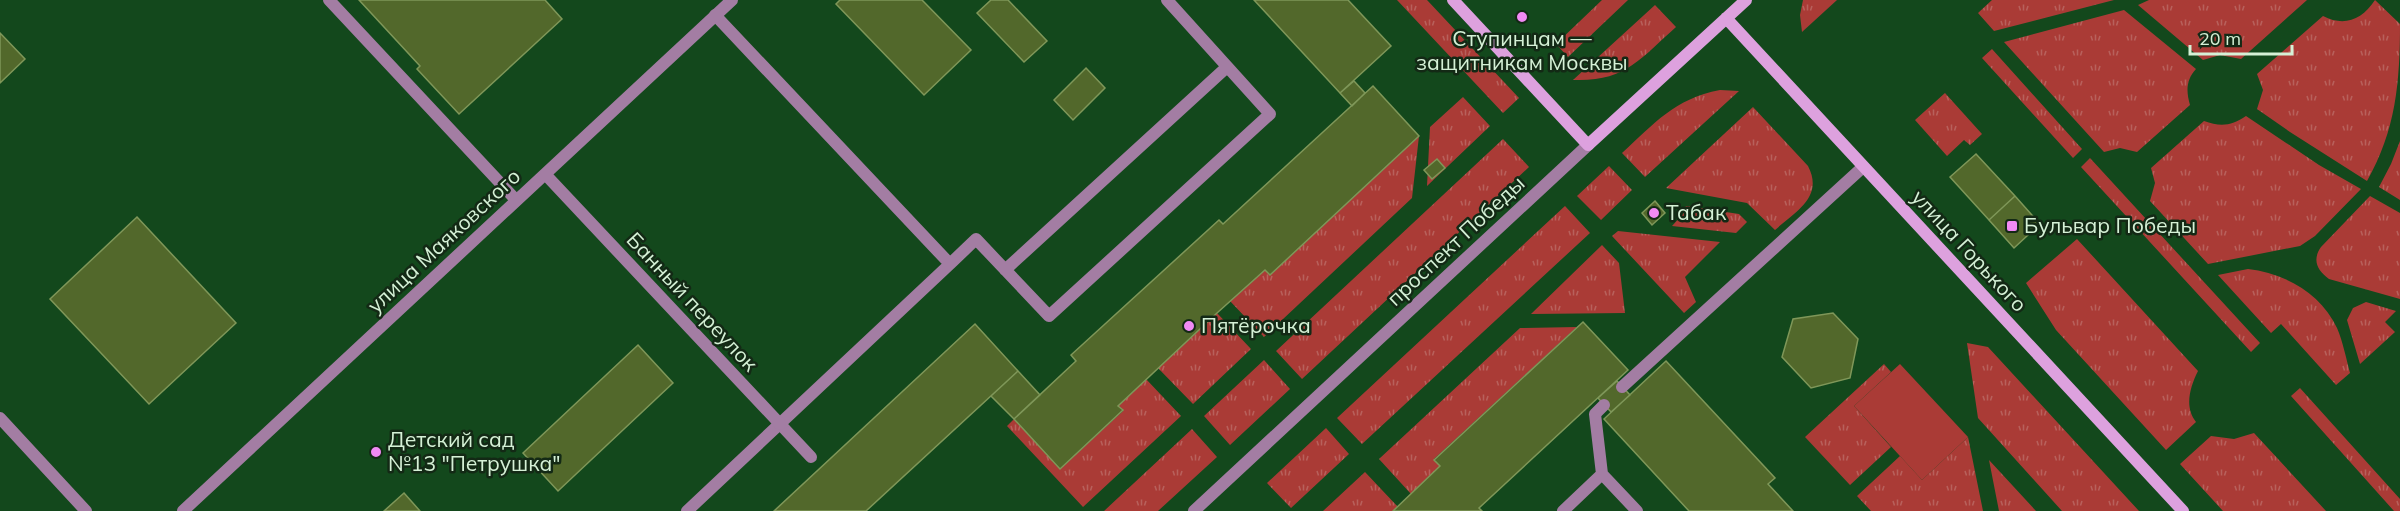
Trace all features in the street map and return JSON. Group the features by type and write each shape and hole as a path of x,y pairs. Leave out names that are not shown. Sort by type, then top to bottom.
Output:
{"main road":[{"path":"1453,0 1588,145"},
{"name":"проспект Победы","path":"1588,145 1746,0"},
{"name":"улица Горького","path":"1726,18 2183,511"}],"street":[{"path":"329,0 516,200"},
{"name":"улица Маяковского","path":"183,511 732,0"},
{"path":"687,511 976,239 1049,316 1270,114 1167,0"},
{"path":"715,15 950,264"},
{"path":"1005,270 1227,67"},
{"name":"проспект Победы","path":"1194,511 1588,145"},
{"path":"1622,387 1863,167"},
{"name":"Банный переулок","path":"545,174 811,457"},
{"path":"1604,405 1595,414 1602,474 1636,511"},
{"path":"0,418 86,511"},
{"path":"1563,511 1602,474"}],"green space":[{"path":"1397,0 1427,0 1519,98 1503,113"},
{"path":"1602,0 1628,0 1568,57 1556,44"},
{"path":"1803,0 1837,0 1802,32 1800,15"},
{"path":"1992,0 2114,0 1994,31 1978,13"},
{"path":"2149,0 2307,0 2241,59 2220,55 2203,60 2138,5"},
{"path":"2375,0 2400,24 2399,66 2390,124 2377,162 2367,181 2257,109 2263,90 2257,74 2323,16 2338,21 2352,20 2370,7"},
{"path":"1655,5 1676,27 1652,49 1619,73 1591,80 1573,80"},
{"path":"2124,10 2196,69 2190,77 2188,86 2190,105 2137,152 2120,148 2104,152 2004,42"},
{"path":"1992,49 2082,149 2073,158 1982,58"},
{"path":"1720,90 1739,91 1645,177 1622,153 1655,122 1677,106 1690,99"},
{"path":"1945,93 1982,134 1970,145 1964,140 1947,156 1915,120"},
{"path":"1463,97 1490,126 1427,186 1430,127"},
{"path":"1753,107 1808,166 1812,177 1813,186 1810,195 1799,210 1775,230 1747,203 1666,188"},
{"path":"2246,116 2319,165 2361,189 2315,236 2300,246 2208,264 2150,201 2155,183 2151,168 2204,121 2226,125"},
{"path":"1419,136 1412,198 1264,337 1230,301 1265,270 1270,275"},
{"path":"1503,139 1529,167 1302,379 1276,351"},
{"path":"2400,141 2400,200 2379,187"},
{"path":"2090,158 2260,343 2251,352 2081,167"},
{"path":"1609,166 1632,190 1601,220 1577,196"},
{"path":"2370,196 2400,213 2400,299 2329,279 2321,272 2317,264 2316,260 2321,247"},
{"path":"1565,206 1590,233 1362,444 1337,418"},
{"path":"1686,206 1739,214 1747,222 1736,233 1672,226 1683,214"},
{"path":"1618,231 1720,242 1685,277 1696,302 1684,313 1612,236"},
{"path":"2077,239 2198,371 2189,403 2196,422 2166,450 2056,330 2026,283"},
{"path":"1602,245 1619,263 1625,313 1531,314"},
{"path":"2248,269 2288,280 2311,295 2321,305 2337,328 2350,373 2336,385 2281,324 2271,333 2218,275"},
{"path":"2366,302 2396,311 2385,322 2395,332 2360,364 2347,320 2353,308"},
{"path":"1217,313 1251,349 1193,404 1158,368"},
{"path":"1577,327 1434,459 1440,466 1411,494 1379,459 1520,328"},
{"path":"1967,343 1988,347 2139,511 2062,511 1978,418"},
{"path":"1264,360 1290,389 1230,445 1204,416"},
{"path":"1884,364 1891,372 1854,406 1891,447 1850,485 1805,437"},
{"path":"1900,364 1968,437 1922,480 1854,406"},
{"path":"1146,379 1181,416 1083,507 1007,426 1014,419 1060,469 1123,411 1118,406"},
{"path":"2300,388 2400,499 2400,511 2394,511 2291,396"},
{"path":"1326,428 1349,454 1291,508 1267,483"},
{"path":"1192,429 1217,457 1158,511 1104,511"},
{"path":"2254,433 2326,511 2223,511 2180,464 2211,436 2234,439"},
{"path":"1968,437 1983,511 1871,511 1857,496 1900,456 1922,480"},
{"path":"1989,460 2036,511 1999,511"},
{"path":"1365,472 1398,507 1393,511 1323,511"}],"building":[{"path":"359,0 545,0 562,19 459,114 417,69 420,66"},
{"path":"840,0 922,0 971,50 924,95 836,4"},
{"path":"991,0 1008,0 1047,41 1024,62 977,13"},
{"path":"1254,0 1348,0 1391,46 1340,93"},
{"path":"0,33 25,59 0,83"},
{"path":"1086,68 1105,88 1073,120 1054,100"},
{"path":"1354,81 1365,93 1352,106 1340,93"},
{"path":"1373,86 1419,136 1270,275 1265,270 1217,313 1118,406 1123,410 1060,469 1014,419 1076,361 1071,355 1219,220 1223,224"},
{"path":"1976,154 2015,196 1989,220 1950,177"},
{"path":"1437,159 1445,168 1432,179 1424,170"},
{"path":"2015,196 2040,224 2014,248 1989,220"},
{"name":"Табак","path":"1655,201 1665,213 1652,225 1642,213"},
{"path":"137,217 236,323 149,404 50,299"},
{"path":"1833,313 1858,339 1850,378 1811,388 1782,357 1793,319"},
{"path":"1583,322 1628,370 1479,508 1482,511 1393,511 1440,466 1434,460"},
{"path":"975,324 1018,371 866,511 774,511"},
{"path":"638,345 673,383 558,491 523,453"},
{"path":"1666,361 1775,478 1768,484 1793,511 1689,511 1604,419"},
{"path":"1018,371 1040,395 1014,419 991,396"},
{"path":"1617,381 1630,395 1611,412 1598,398"},
{"path":"404,493 420,511 384,511"}],"place":[{"name":"Ступинцам — защитникам Москвы","path":"1522,17"},
{"name":"Табак","path":"1654,213"},
{"name":"Бульвар Победы","path":"2012,226"},
{"name":"Пятёрочка","path":"1189,326"},
{"name":"Детский сад №13 \"Петрушка\"","path":"376,452"}]}
